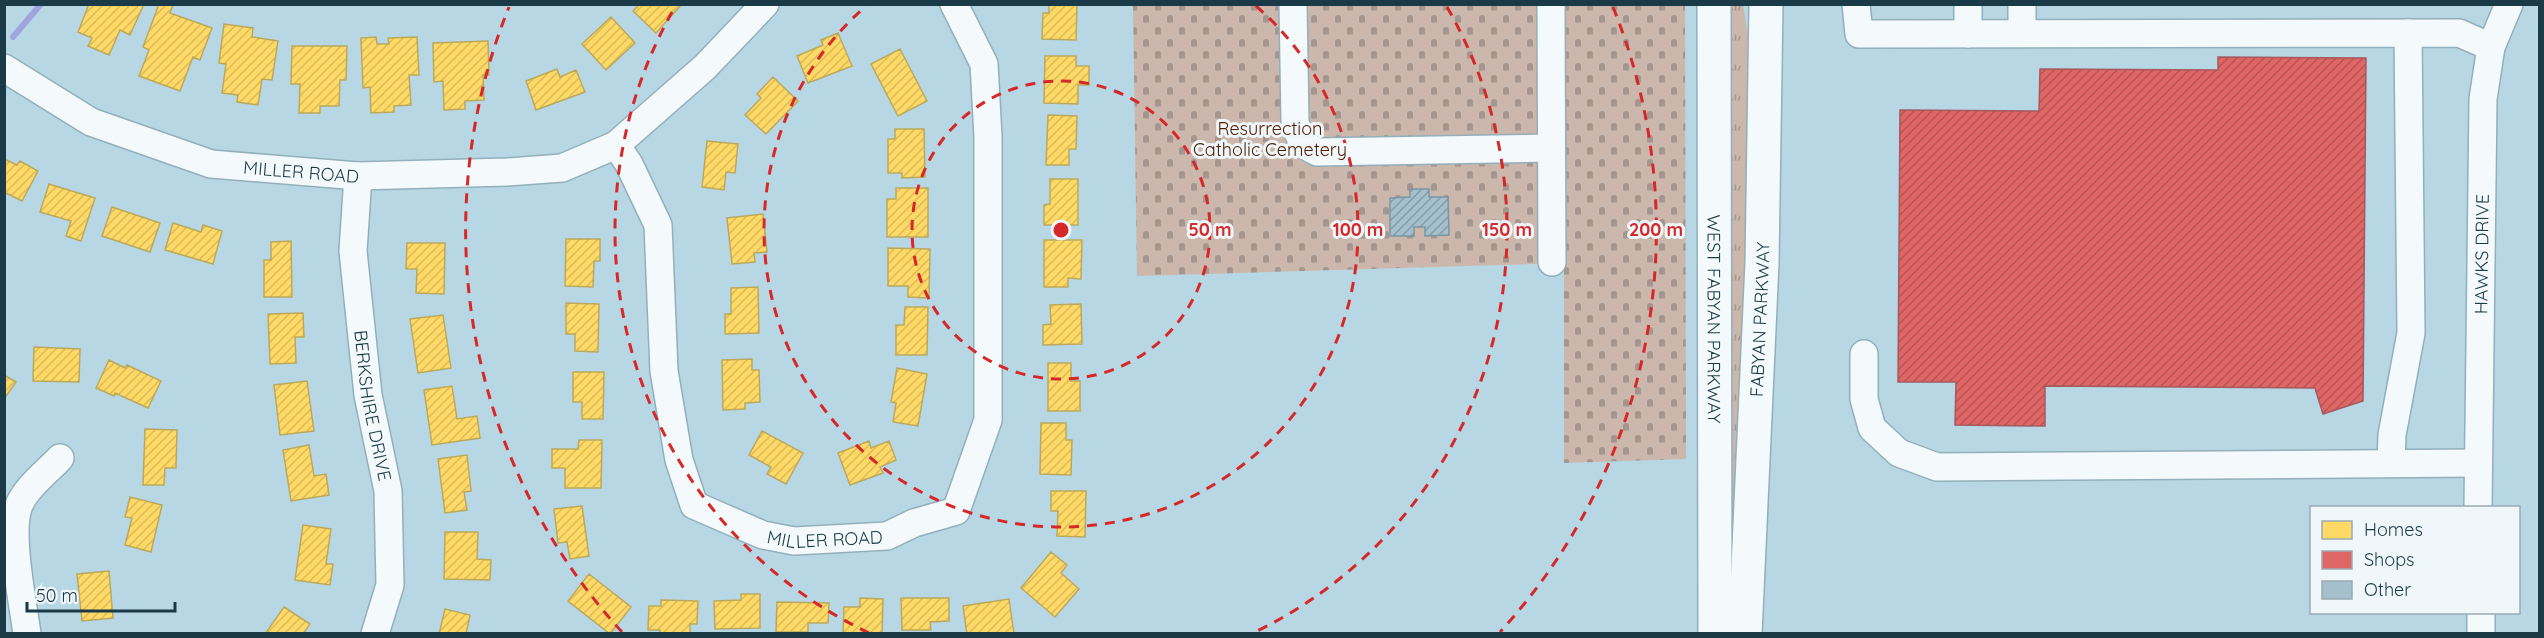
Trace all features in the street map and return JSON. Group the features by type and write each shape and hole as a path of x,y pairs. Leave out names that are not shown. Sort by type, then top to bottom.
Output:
{"main road":[{"name":"WEST FABYAN PARKWAY","path":"1714,4 1715,633"},
{"name":"FABYAN PARKWAY","path":"1745,633 1762,263 1766,4"}],"street":[{"name":"MILLER ROAD","path":"4,68 91,122 211,164 358,176 507,172 562,168 616,145 705,68 765,4"},
{"name":"MILLER ROAD","path":"616,145 629,164 658,225 664,371 679,460 694,505 763,535 794,541 887,536 914,523 956,511 988,420 988,137 984,63 954,4"},
{"path":"1293,4 1295,123 1299,138 1306,147 1317,152 1551,148"},
{"path":"1551,4 1552,262"},
{"path":"1856,4 1859,34 2459,33 2492,47"},
{"path":"1968,4 1968,34"},
{"path":"2022,4 2022,33"},
{"name":"HAWKS DRIVE","path":"2478,506 2483,99 2492,47 2509,4"},
{"path":"2391,463 2392,435 2411,333 2408,33"},
{"name":"BERKSHIRE DRIVE","path":"358,176 352,231 353,251 368,395 388,491 390,585 375,633"},
{"path":"1864,354 1864,399 1872,428 1899,453 1937,467 2477,463"},
{"path":"27,633 14,540 18,507 31,488 60,458"},
{"path":"2481,614 2481,633"}],"green space":[{"path":"1743,4 1760,111 1734,633 1724,634 1724,5"},
{"name":"Resurrection Catholic Cemetery","path":"1133,5 1685,5 1686,459 1564,463 1564,263 1137,276"}],"building: Homes":[{"path":"89,4 144,4 130,35 120,30 109,55 88,46 92,38 78,32"},
{"path":"159,4 173,5 170,13 212,28 200,60 193,57 180,91 139,76 149,50 143,47"},
{"path":"640,4 682,4 656,33 633,11"},
{"path":"1049,4 1077,4 1076,40 1042,39 1043,13 1049,13"},
{"path":"611,17 635,43 606,70 582,44"},
{"path":"224,24 253,28 252,37 278,41 272,80 262,79 258,105 237,102 238,95 222,93 226,64 219,63"},
{"path":"838,33 852,66 808,83 797,56 823,45 821,40"},
{"path":"376,37 377,44 389,44 388,38 417,37 419,75 409,75 411,105 394,106 394,112 371,113 370,87 363,88 361,38"},
{"path":"488,41 489,75 483,75 484,100 465,101 465,109 444,110 443,81 434,82 433,43"},
{"path":"292,46 347,46 346,80 340,80 339,106 320,106 320,113 299,113 300,84 291,84"},
{"path":"900,49 927,101 898,116 871,64"},
{"path":"1045,56 1076,56 1076,66 1089,66 1089,85 1078,85 1078,104 1044,103"},
{"path":"557,69 560,77 576,70 585,92 536,110 526,81"},
{"path":"773,77 798,101 766,134 745,115 761,98 757,94"},
{"path":"1048,115 1077,116 1076,149 1069,149 1069,165 1046,165"},
{"path":"895,129 924,129 925,177 902,178 902,173 888,173 888,139 895,139"},
{"path":"707,141 738,144 735,173 726,172 724,190 702,187"},
{"path":"4,159 17,165 20,161 38,171 22,201 4,192"},
{"path":"1050,179 1078,179 1078,225 1044,225 1044,205 1050,204"},
{"path":"49,184 95,198 81,241 66,236 71,221 40,212"},
{"path":"896,188 928,188 928,237 887,237 887,199 896,199"},
{"path":"112,207 160,223 150,252 102,236"},
{"path":"763,214 767,252 754,253 755,262 732,264 727,218"},
{"path":"173,223 201,232 203,225 222,231 213,264 165,250"},
{"path":"566,239 600,239 600,261 594,261 593,287 565,286"},
{"path":"1044,240 1082,240 1081,279 1068,278 1068,287 1044,287"},
{"path":"291,241 292,297 264,297 264,260 271,260 271,242"},
{"path":"407,243 445,243 444,294 416,293 417,269 406,269"},
{"path":"888,248 930,249 929,298 908,297 908,286 888,286"},
{"path":"758,287 759,333 725,334 725,314 731,314 731,288"},
{"path":"566,303 599,304 598,352 575,351 575,334 566,334"},
{"path":"1081,304 1082,344 1043,345 1043,325 1051,324 1050,305"},
{"path":"905,307 928,307 927,355 896,355 896,325 904,325"},
{"path":"303,313 304,337 295,337 296,363 270,364 268,314"},
{"path":"443,315 451,368 418,373 410,319"},
{"path":"34,347 80,349 79,382 33,381"},
{"path":"752,359 752,370 759,370 760,402 745,403 745,409 723,410 722,360"},
{"path":"109,360 125,368 127,365 161,381 148,408 115,393 114,396 96,388"},
{"path":"1048,363 1071,363 1071,381 1080,381 1080,411 1048,411"},
{"path":"897,368 927,374 918,426 893,422 896,403 891,402"},
{"path":"573,372 604,372 603,419 582,419 582,402 573,402"},
{"path":"4,375 16,382 4,399"},
{"path":"307,381 314,431 280,435 274,385"},
{"path":"452,386 457,419 477,416 480,438 432,445 424,390"},
{"path":"1041,423 1066,423 1066,440 1072,440 1071,475 1040,474"},
{"path":"145,429 177,430 176,468 165,468 164,485 143,485"},
{"path":"762,431 803,453 786,484 767,474 771,467 749,455"},
{"path":"579,440 602,440 601,488 565,488 565,468 552,468 552,449 578,449"},
{"path":"869,441 871,448 889,441 896,460 880,467 883,473 850,485 838,453"},
{"path":"309,445 314,476 326,474 329,495 291,501 283,450"},
{"path":"467,455 471,491 464,492 467,510 445,513 438,459"},
{"path":"1051,491 1086,491 1085,537 1057,536 1058,511 1051,511"},
{"path":"130,497 162,505 151,552 125,545 132,518 125,517"},
{"path":"582,506 589,556 570,559 567,542 558,543 554,509"},
{"path":"303,525 331,529 326,564 333,564 330,585 295,580"},
{"path":"445,532 478,532 477,559 491,560 490,580 444,579"},
{"path":"1051,552 1067,565 1061,573 1079,589 1055,617 1021,588"},
{"path":"109,571 113,618 82,621 77,574"},
{"path":"589,574 631,607 610,634 568,601"},
{"path":"741,594 760,594 760,628 715,629 714,601 741,600"},
{"path":"860,598 883,599 882,634 843,634 844,607 860,607"},
{"path":"901,598 949,598 949,621 930,622 931,630 902,630"},
{"path":"1009,599 1014,634 967,634 963,606"},
{"path":"661,600 698,601 697,624 690,624 690,634 660,634 660,630 648,630 649,606 661,606"},
{"path":"777,602 829,603 828,623 808,623 808,632 776,632"},
{"path":"284,607 310,624 303,634 265,634"},
{"path":"445,609 470,615 466,634 439,634"}],"building: Shops":[{"path":"2218,57 2366,58 2363,401 2323,414 2315,388 2045,386 2045,426 1955,425 1956,382 1898,382 1900,110 2039,111 2040,69 2218,70"}],"building: Other":[{"path":"1410,189 1429,189 1429,197 1448,197 1449,235 1425,236 1425,227 1414,227 1414,236 1390,236 1390,198 1410,197"}],"waterway":[{"path":"13,37 41,4"}]}
